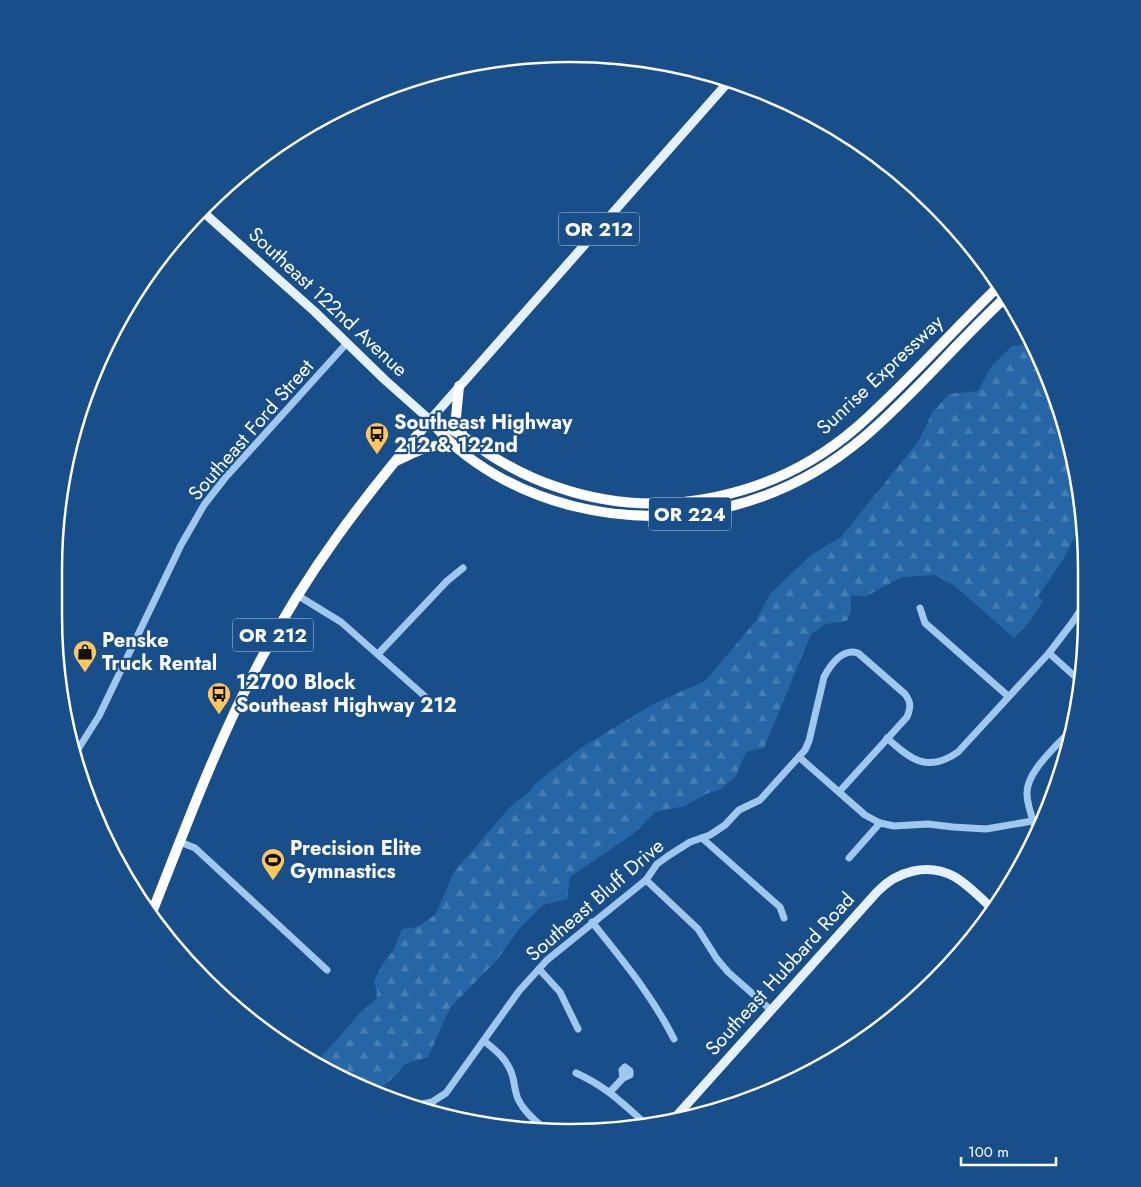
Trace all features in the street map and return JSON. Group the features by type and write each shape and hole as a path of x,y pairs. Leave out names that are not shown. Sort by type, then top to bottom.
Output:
{"highway":[{"name":"Sunrise Expressway","path":"430,420 446,425 494,458 527,476 591,497 649,504 683,503 726,496 782,476 828,449 882,404 995,291"},
{"name":"Sunrise Expressway","path":"430,420 455,447 511,483 550,499 582,509 614,514 682,516 732,507 767,496 792,485 838,457 889,414 1001,302"},
{"path":"459,386 456,417 463,436"},
{"name":"OR 212","path":"154,907 215,754 259,662 297,595 345,524 430,420"},
{"path":"393,463 436,444 455,447"}],"main road":[{"name":"OR 212","path":"430,420 724,86"},
{"name":"Southeast 122nd Avenue","path":"207,216 314,311 385,380 430,420"},
{"name":"Southeast Hubbard Road","path":"679,1113 882,887 893,878 906,872 926,870 944,872 954,877 988,905"}],"street":[{"name":"Southeast Ford Street","path":"80,747 99,716 181,545 204,505 225,478 347,344"},
{"path":"378,654 448,581 463,568"},
{"path":"297,595 341,622 429,700"},
{"path":"920,608 925,623 1008,696"},
{"path":"839,792 887,738 918,762 927,763 945,760 958,752 1049,652 1078,614"},
{"name":"Southeast Bluff Drive","path":"426,1103 432,1102 446,1093 520,991 555,952 646,880 657,864 690,842 702,838 724,825 739,810 760,800 799,757 809,741 824,677 828,669 848,652 858,653 905,694 910,701 907,717 887,738"},
{"path":"1049,652 1075,676"},
{"path":"799,757 865,814 880,823 894,826 928,824 986,829 1034,822 1027,794 1031,776 1063,739"},
{"path":"849,858 880,823"},
{"path":"702,838 780,907 784,918"},
{"path":"180,842 195,848 327,970"},
{"path":"646,880 698,929 716,959 728,972 771,1010"},
{"path":"592,922 647,992 674,1039"},
{"path":"539,969 560,992 578,1029"},
{"path":"484,1041 504,1058 512,1072 515,1091 522,1106 538,1123"},
{"path":"576,1073 596,1082 610,1092 641,1119"},
{"path":"610,1092 623,1078"}],"green space":[{"path":"1025,344 1052,407 1069,471 1077,533 1064,558 1038,596 1043,601 1031,620 1014,638 956,587 935,575 902,577 865,597 851,595 851,611 847,621 825,624 811,634 764,748 746,752 736,776 721,789 706,794 685,806 655,812 633,834 570,877 567,899 543,905 519,929 497,960 450,1008 428,1057 405,1064 381,1088 320,1058 360,1013 376,999 377,992 374,981 382,965 393,951 402,929 417,927 435,915 454,872 509,808 529,792 537,782 581,748 651,705 705,681 755,622 770,594 812,554 841,537 918,442 932,413 949,394 978,391 991,367 1012,346"}],"place":[{"name":"Southeast Highway 212 & 122nd","path":"377,455"},
{"name":"Penske Truck Rental","path":"85,673"},
{"name":"12700 Block Southeast Highway 212","path":"219,715"},
{"name":"Precision Elite Gymnastics","path":"273,881"}]}
